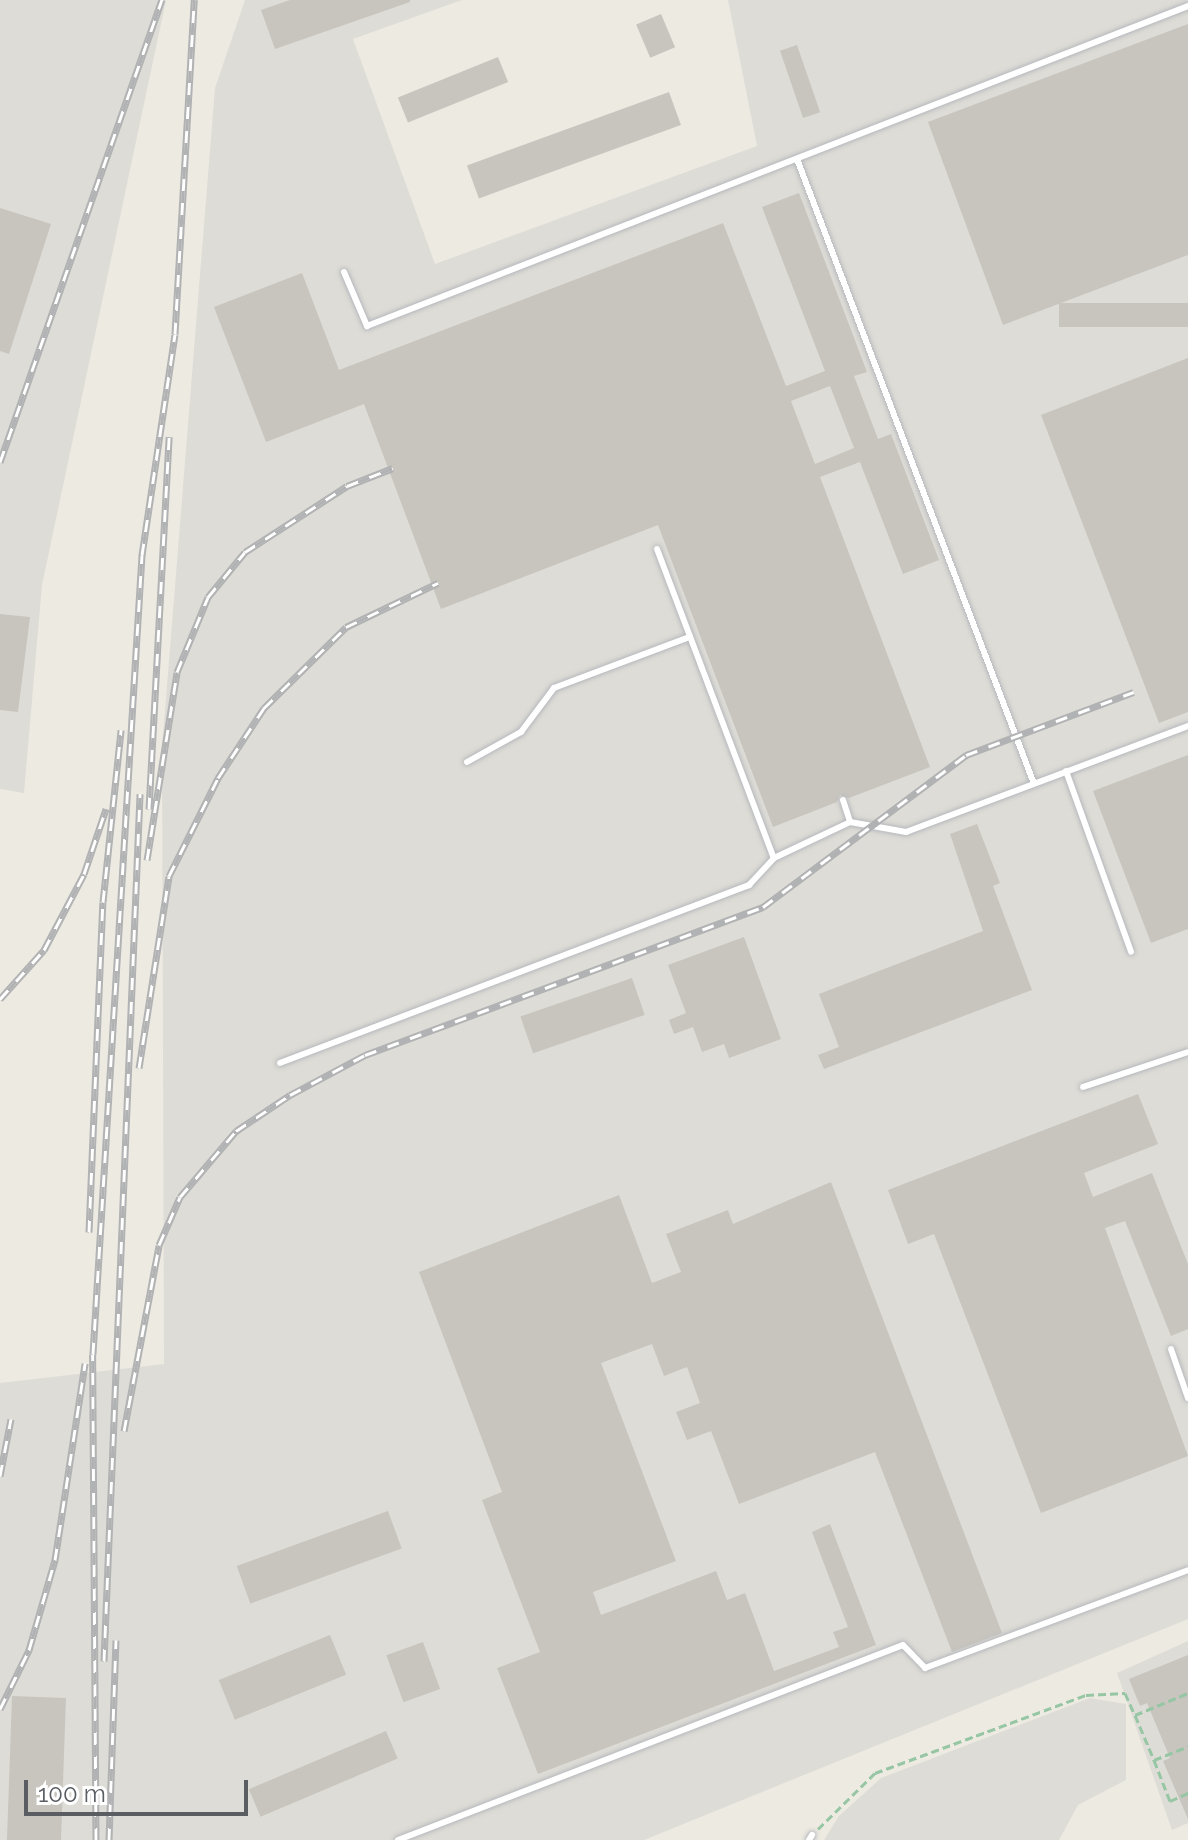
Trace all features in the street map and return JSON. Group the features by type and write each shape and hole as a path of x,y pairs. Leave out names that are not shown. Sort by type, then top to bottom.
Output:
{"lane":[{"path":"344,272 367,326 1188,6"},
{"path":"797,159 1034,784"},
{"path":"657,549 774,858"},
{"path":"467,762 521,732 554,688 690,637"},
{"path":"280,1063 749,885 774,858 850,822 906,832 1188,726"},
{"path":"1066,771 1131,952"},
{"path":"843,800 850,822"},
{"path":"1083,1087 1188,1052"},
{"path":"1171,1349 1188,1398"},
{"path":"398,1840 903,1645 925,1668 1188,1570"}],"path":[{"path":"811,1837 875,1773 1086,1695 1125,1693 1170,1801 1188,1793"},
{"path":"1135,1715 1188,1693"},
{"path":"1154,1760 1188,1746"}],"shaded area":[{"path":"0,0 166,0 42,585 24,793 0,789"},
{"path":"245,0 462,0 353,39 435,264 757,146 728,0 1188,0 1188,1619 644,1840 0,1840 0,1383 164,1364 162,748 215,88"},
{"path":"1188,1641 1188,1823 1172,1830 1117,1673"},
{"path":"1090,1698 1126,1704 1126,1780 1078,1805 1059,1840 824,1840 839,1816 881,1778"}],"building":[{"path":"290,0 410,2 275,49 261,10"},
{"path":"661,14 675,47 650,58 636,25"},
{"path":"1188,24 1188,255 1003,325 928,122"},
{"path":"797,45 820,112 803,118 780,51"},
{"path":"498,57 508,82 408,122 398,97"},
{"path":"669,92 681,125 479,198 467,166"},
{"path":"799,193 867,372 854,376 878,439 891,434 939,560 903,574 860,462 820,477 930,767 849,798 840,795 837,802 773,827 658,525 441,609 364,404 266,442 214,307 302,273 339,370 723,223 786,386 825,371 762,207","holes":["830,386 854,448 815,464 791,401"]},
{"path":"0,208 51,224 9,354 0,351"},
{"path":"1059,303 1188,303 1188,327 1059,327"},
{"path":"1188,358 1188,712 1159,723 1041,415"},
{"path":"0,614 30,617 18,712 0,710"},
{"path":"1188,755 1188,929 1151,943 1093,791"},
{"path":"977,824 1000,883 993,886 1032,990 824,1069 818,1055 839,1047 819,994 983,931 950,834"},
{"path":"744,937 781,1039 729,1058 724,1044 702,1052 693,1027 674,1034 669,1020 686,1013 668,965"},
{"path":"632,978 645,1015 533,1053 520,1016"},
{"path":"1138,1094 1158,1144 1084,1173 1093,1197 1152,1173 1188,1264 1188,1329 1171,1336 1125,1221 1105,1228 1188,1456 1041,1513 934,1234 908,1244 888,1190"},
{"path":"831,1182 1002,1633 952,1652 875,1452 739,1504 711,1431 687,1440 676,1412 700,1403 687,1367 664,1376 652,1344 601,1363 676,1561 593,1592 601,1615 716,1571 727,1600 745,1593 774,1671 839,1647 833,1632 848,1627 812,1532 830,1524 876,1645 538,1774 497,1668 540,1652 482,1500 502,1492 419,1272 619,1195 652,1283 681,1272 666,1234 728,1210 733,1224"},
{"path":"388,1511 402,1549 250,1604 237,1566"},
{"path":"330,1635 346,1675 235,1720 219,1680"},
{"path":"423,1642 440,1689 403,1702 386,1655"},
{"path":"1188,1655 1188,1819 1163,1761 1170,1758 1147,1703 1140,1706 1129,1679"},
{"path":"12,1696 66,1698 61,1840 7,1840"},
{"path":"386,1731 398,1759 261,1817 249,1789"}],"railway":[{"path":"0,462 162,0"},
{"path":"96,1840 93,1354 142,555 175,334 194,0"},
{"path":"149,809 169,437"},
{"path":"147,860 177,672 208,597 245,552 347,486 393,468"},
{"path":"139,1068 169,876 218,778 264,708 346,627 438,583"},
{"path":"124,1431 159,1245 180,1197 236,1131 290,1095 365,1055 763,907 966,755 1134,692"},
{"path":"89,1232 103,902 121,730"},
{"path":"104,1661 140,794"},
{"path":"0,999 44,950 84,874 106,809"},
{"path":"0,1709 29,1650 55,1560 85,1363"},
{"path":"0,1476 11,1419"},
{"path":"109,1840 116,1640"}]}
